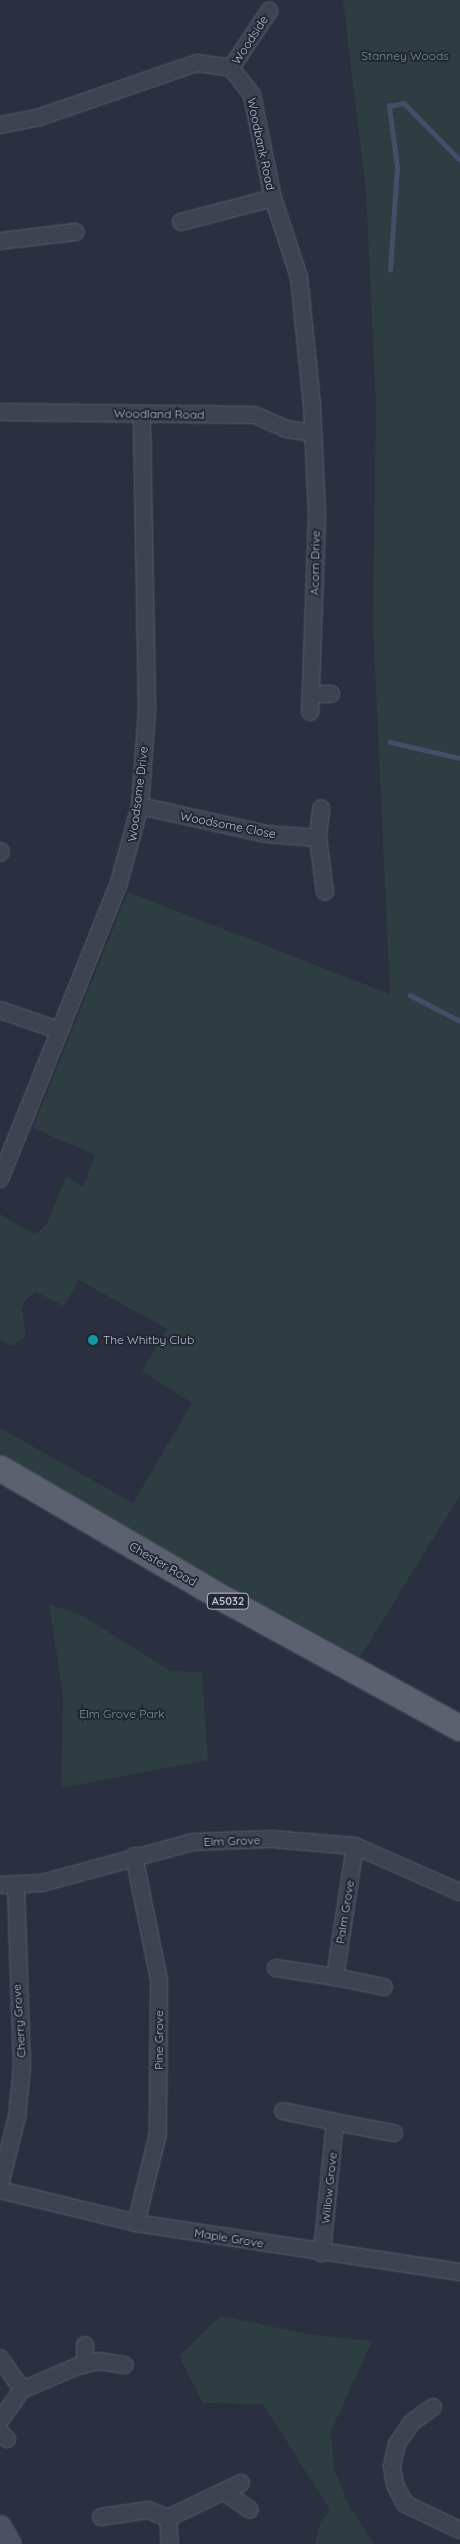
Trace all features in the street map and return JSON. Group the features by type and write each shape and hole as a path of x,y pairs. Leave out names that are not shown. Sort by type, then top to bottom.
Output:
{"main road":[{"name":"Chester Road","path":"0,1468 236,1606 460,1728"}],"street":[{"name":"Woodside","path":"231,68 269,11"},
{"path":"0,125 37,118 198,63 231,68"},
{"name":"Woodbank Road","path":"231,68 246,84 256,108 273,198 299,278 314,433"},
{"path":"181,223 273,198"},
{"path":"0,241 75,232"},
{"name":"Woodland Road","path":"0,412 255,415 287,429 314,433"},
{"name":"Woodsome Drive","path":"0,1179 58,1030 118,886 140,806 147,710 142,415"},
{"name":"Acorn Drive","path":"310,712 317,516 314,433"},
{"path":"311,694 331,694"},
{"name":"Woodsome Close","path":"140,806 266,834 318,838"},
{"path":"321,808 318,838 325,892"},
{"path":"0,1010 58,1030"},
{"name":"Elm Grove","path":"8,1884 42,1883 134,1856 193,1842 271,1839 355,1846 460,1892"},
{"name":"Palm Grove","path":"335,1978 355,1846"},
{"name":"Pine Grove","path":"134,1856 149,1913 159,2009 158,2134 136,2223"},
{"name":"Cherry Grove","path":"0,2185 17,2117 22,2067 8,1884"},
{"path":"276,1968 384,1987"},
{"path":"283,2111 394,2133"},
{"name":"Willow Grove","path":"322,2253 336,2122"},
{"name":"Maple Grove","path":"0,2190 136,2223 322,2253 460,2272"},
{"path":"85,2345 85,2364"},
{"path":"0,2358 22,2390"},
{"path":"0,2421 22,2390 85,2364 99,2361 125,2365"},
{"path":"433,2407 412,2422 397,2444 392,2466 394,2485 405,2504 460,2530"},
{"path":"101,2517 148,2510 168,2518 226,2493 241,2483"},
{"path":"226,2493 250,2510"},
{"path":"168,2518 170,2544"},
{"path":"0,2527 10,2544"}],"green space":[{"name":"Stanney Woods","path":"343,0 460,0 460,1495 360,1657 120,1526 0,1453 0,1428 133,1503 192,1403 142,1371 167,1329 79,1280 64,1306 36,1292 25,1300 22,1310 26,1337 11,1346 0,1340 0,1214 35,1234 47,1224 66,1176 83,1187 95,1155 33,1128 128,892 390,994 373,624 376,405 366,192"},
{"name":"Elm Grove Park","path":"49,1604 81,1615 171,1671 202,1672 208,1760 61,1788 63,1696"},
{"path":"220,2316 308,2334 372,2341 331,2431 334,2468 348,2504 374,2544 315,2544 320,2523 330,2510 263,2404 203,2403 179,2356"}],"waterway":[{"path":"390,270 397,167 389,106 404,103 460,160"},
{"path":"390,742 460,758"},
{"path":"410,995 460,1021"}],"place":[{"name":"The Whitby Club","path":"93,1340"}]}
